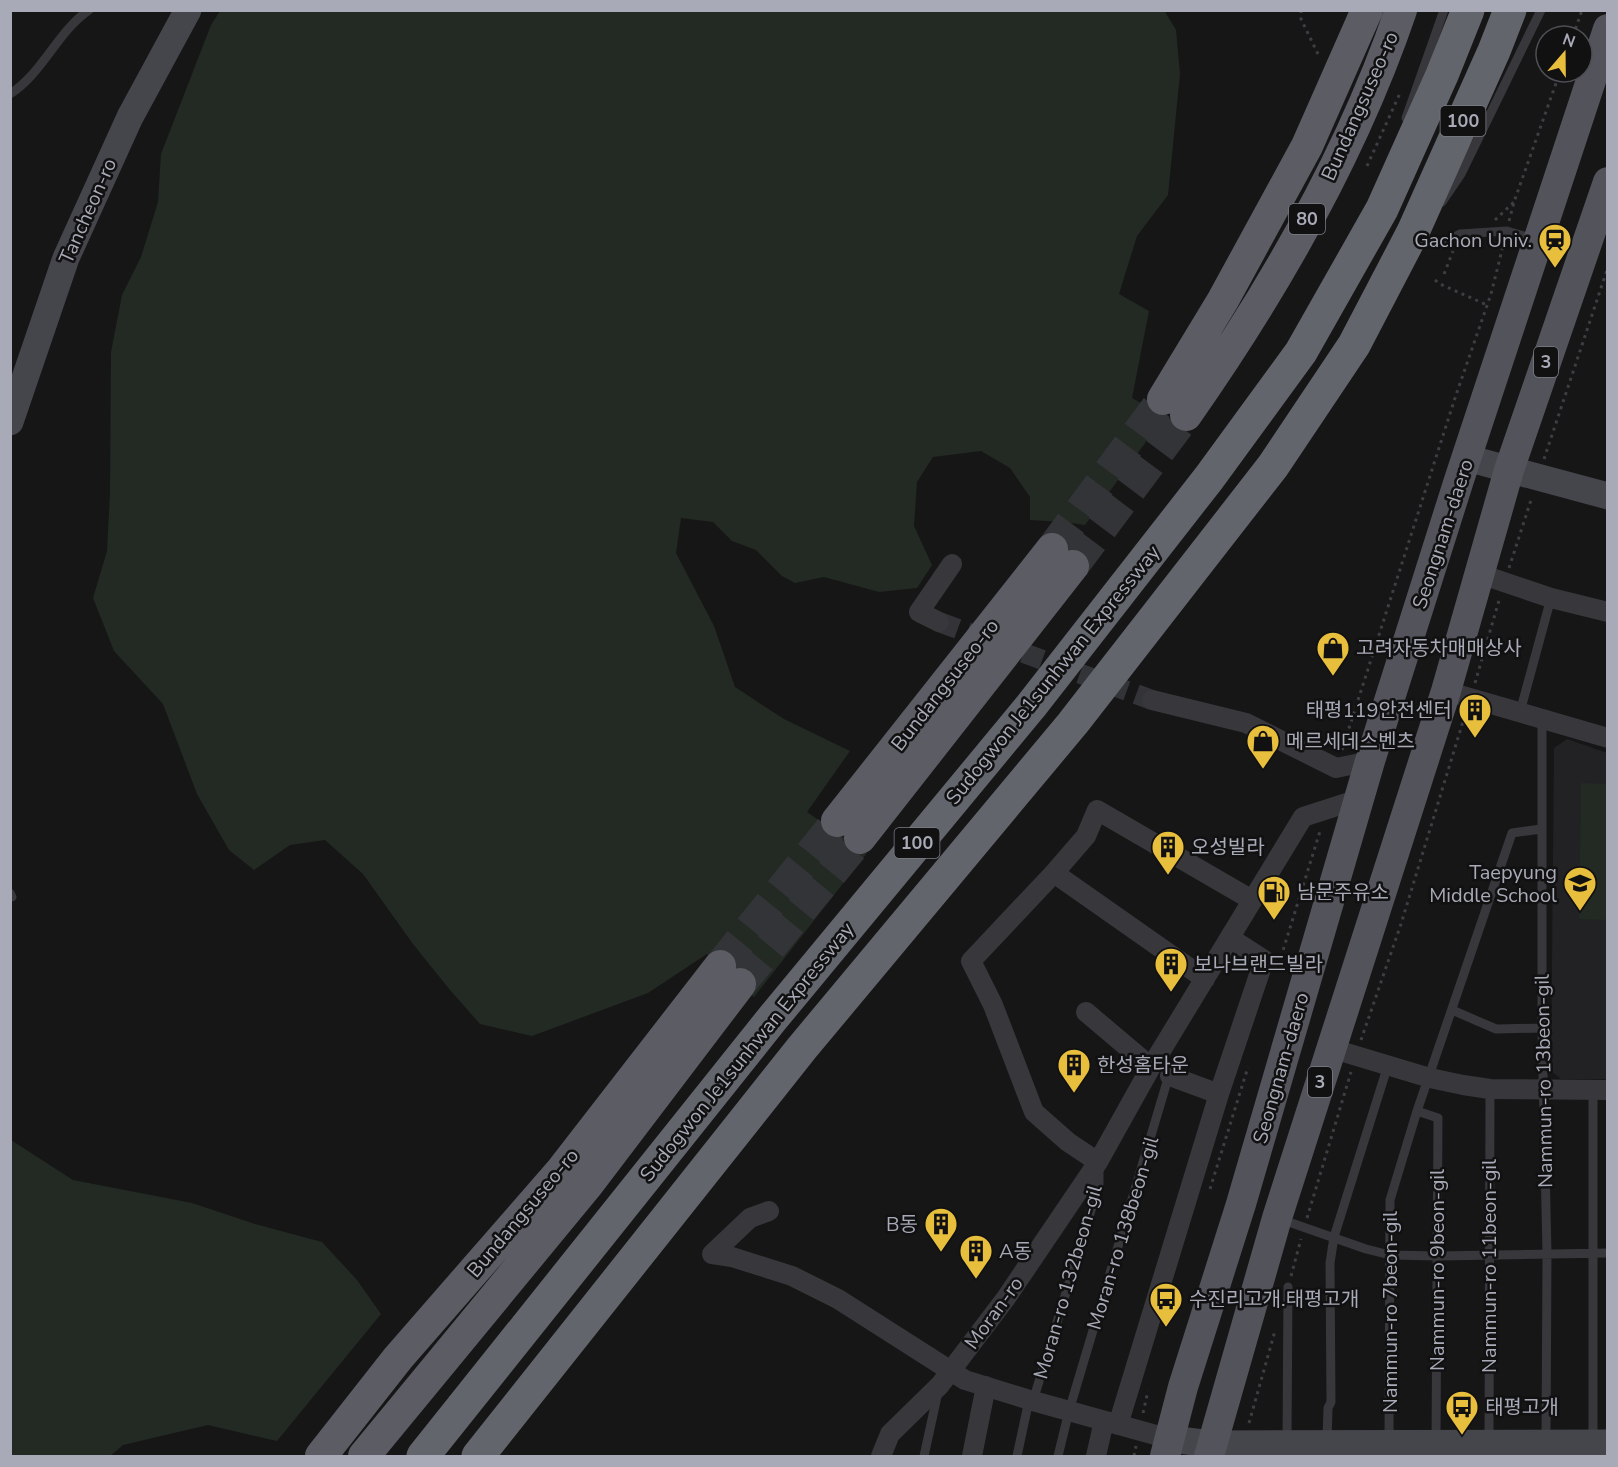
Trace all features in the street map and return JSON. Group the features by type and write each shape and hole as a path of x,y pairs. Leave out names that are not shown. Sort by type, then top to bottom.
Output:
{"highway":[{"name":"Bundangsuseo-ro","path":"1367,10 1307,146 1223,300 1174,407 1250,320 1336,167 1401,10"},
{"name":"Sudogwon Je1sunhwan Expressway","path":"423,1456 772,1019 1031,706 1209,478 1301,352 1382,209 1442,75 1468,10"},
{"name":"Sudogwon Je1sunhwan Expressway","path":"478,1456 802,1048 1073,723 1274,466 1427,238 1510,10"},
{"name":"Bundangsuseo-ro","path":"848,829 1063,558"},
{"name":"Bundangsuseo-ro","path":"321,1456 398,1358 730,975 588,1184 364,1456"}],"main road":[{"name":"Tancheon-ro","path":"10,422 66,258 130,117 188,10"},
{"name":"Seongnam-daero","path":"1167,1448 1183,1387 1241,1204 1370,761 1539,240 1600,79 1608,29"},
{"name":"Seongnam-daero","path":"1210,1450 1291,1223 1343,1052 1459,694 1492,578 1509,470 1608,182"},
{"path":"1467,458 1608,496"},
{"path":"1167,1448 1210,1450 1309,1447 1359,1450 1492,1448 1600,1443"}],"street":[{"path":"939,622 919,612 952,564"},
{"path":"1492,578 1551,598 1608,612"},
{"path":"1459,694 1608,738"},
{"path":"1152,700 1246,723 1336,768 1370,761"},
{"name":"Moran-ro","path":"881,1456 890,1434 946,1378 1006,1298 1098,1162 1151,1067 1303,817 1359,799"},
{"path":"1098,1162 1068,1142 1034,1112 993,1005 971,961 1086,836 1097,810 1252,900"},
{"path":"1054,873 1205,980"},
{"path":"1096,1456 1111,1423 1264,960 1230,938"},
{"path":"1086,1012 1151,1067"},
{"path":"1343,1052 1430,1078 1490,1089 1600,1090"},
{"path":"1170,1076 1219,1094"},
{"path":"769,1210 750,1218 712,1254 742,1260 792,1276 838,1299 946,1378 987,1386 1111,1423 1167,1448"},
{"path":"972,1456 987,1386"}],"lane":[{"path":"10,94 41,65 80,16 89,10"},
{"path":"1403,129 1444,10"},
{"path":"1539,240 1507,231 1427,238 1441,204 1461,174 1541,10"},
{"path":"1382,209 1396,151"},
{"path":"1520,712 1551,598"},
{"name":"Nammun-ro 13beon-gil","path":"1542,718 1542,1028 1547,1254 1546,1444"},
{"name":"Nammun-ro 7beon-gil","path":"1399,1448 1390,1255 1390,1200 1512,833 1541,829"},
{"path":"1452,1010 1496,1029 1542,1028"},
{"path":"1309,1447 1331,1402 1330,1263 1334,1237 1388,1065"},
{"path":"1151,1067 1170,1076"},
{"name":"Moran-ro 138beon-gil","path":"1058,1456 1069,1411 1170,1076"},
{"name":"Nammun-ro 11beon-gil","path":"1490,1089 1489,1255 1492,1448"},
{"path":"1600,1090 1593,1253 1600,1443"},
{"name":"Nammun-ro 9beon-gil","path":"1418,1111 1438,1118 1442,1448"},
{"name":"Moran-ro 132beon-gil","path":"1017,1456 1031,1401 1099,1184 1098,1162"},
{"path":"1291,1223 1390,1255 1608,1252"},
{"path":"1288,1285 1309,1447"},
{"path":"924,1456 946,1378"}],"path":[{"path":"1301,10 1301,19 1318,54"},
{"path":"1367,166 1405,83"},
{"path":"1444,274 1450,259"},
{"path":"1288,1285 1291,1223 1343,1052 1401,924 1459,694 1492,578 1539,477 1608,267"},
{"path":"1435,280 1514,317"},
{"path":"1251,1448 1276,1326"}],"shaded area":[{"path":"1164,10 1176,30 1180,74 1168,195 1137,236 1119,294 1149,311 1132,398 1165,416 1085,525 1030,520 1030,497 1010,468 981,451 933,457 917,482 914,526 932,565 917,588 879,592 824,577 795,583 782,576 756,550 732,541 713,522 681,518 676,553 714,626 735,687 784,719 850,751 807,812 867,853 754,997 707,954 648,993 532,1036 480,1024 413,944 363,874 325,840 290,845 254,870 229,850 197,794 163,704 114,651 93,598 107,551 110,493 111,352 122,295 141,257 158,202 161,154 211,25 220,11"},
{"name":"Taepyung Middle School","path":"1567,739 1607,753 1607,1079 1561,1079 1551,1071 1554,748"},
{"path":"1581,783 1607,784 1607,920 1579,919"},
{"path":"11,1140 73,1180 192,1203 255,1224 322,1242 357,1280 381,1314 277,1441 208,1425 123,1445 110,1456 11,1456"}],"tunnel":[{"path":"1052,549 1163,399"},
{"path":"1073,566 1186,415"},
{"path":"939,622 1152,700"},
{"path":"720,966 837,821"},
{"path":"740,984 860,838"}],"place":[{"name":"Gachon Univ.","path":"1555,269"},
{"name":"고려자동차매매상사","path":"1333,677"},
{"name":"태평119안전센터","path":"1475,739"},
{"name":"메르세데스벤츠","path":"1263,770"},
{"name":"오성빌라","path":"1168,876"},
{"name":"Taepyung Middle School","path":"1580,912"},
{"name":"남문주유소","path":"1274,921"},
{"name":"보나브랜드빌라","path":"1171,993"},
{"name":"한성홈타운","path":"1074,1094"},
{"name":"B동","path":"941,1253"},
{"name":"A동","path":"976,1280"},
{"name":"수진리고개.태평고개","path":"1166,1328"},
{"name":"태평고개","path":"1462,1436"}]}
